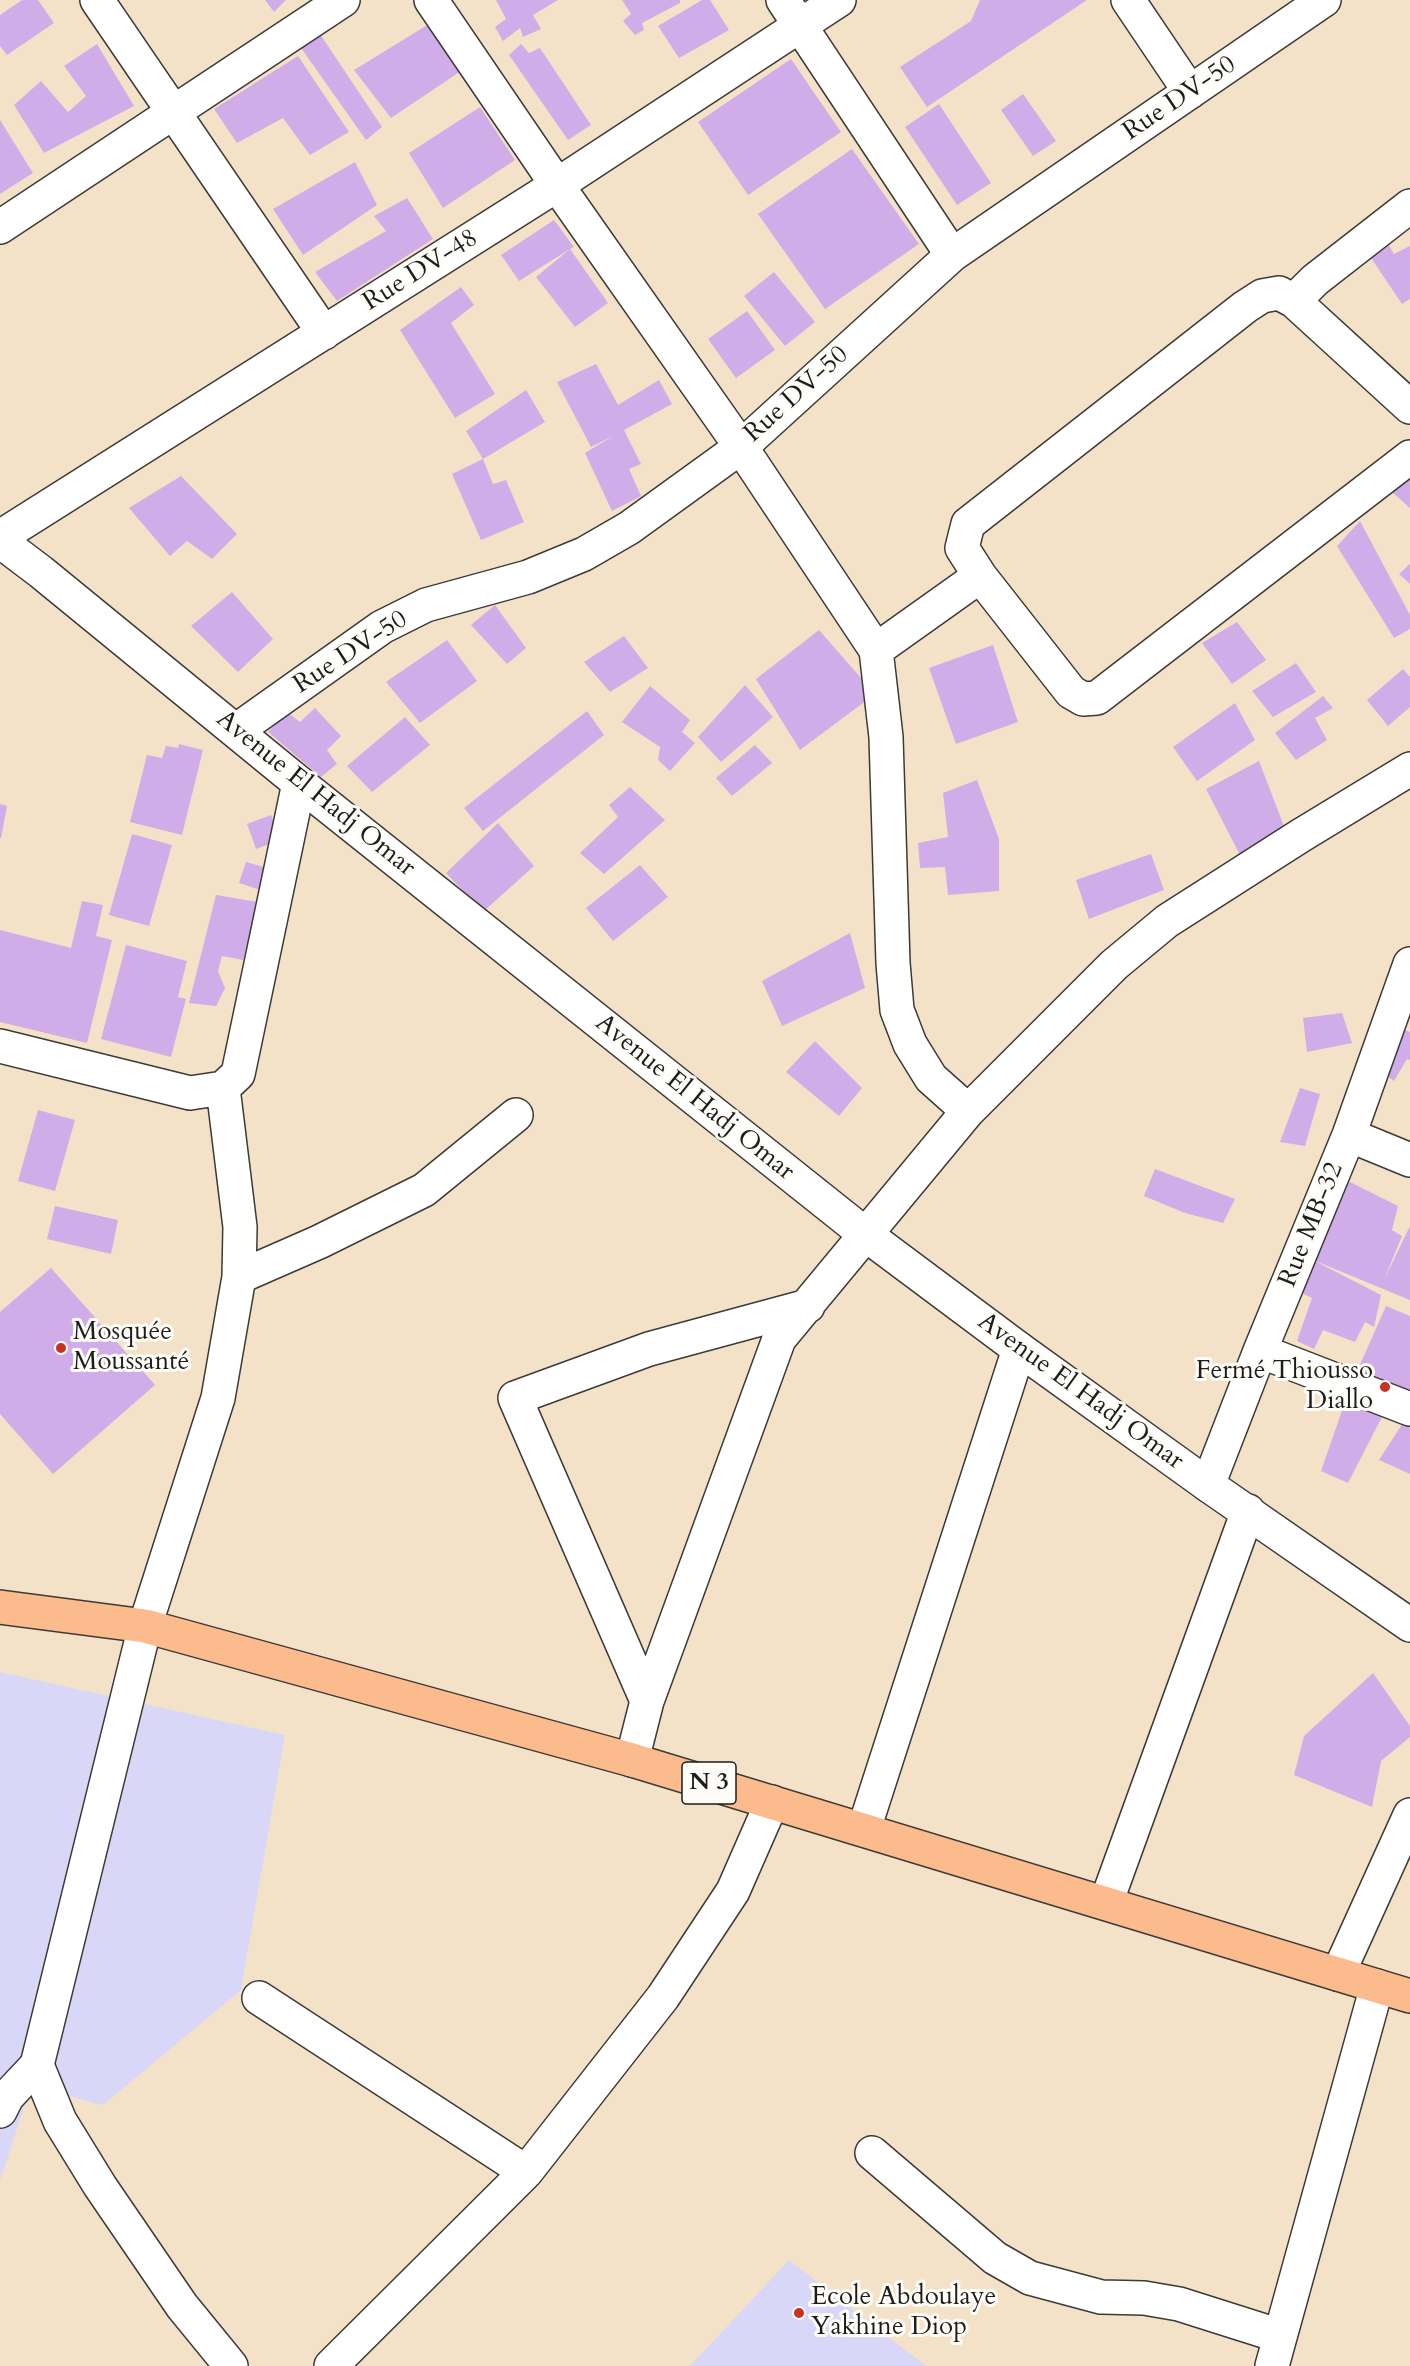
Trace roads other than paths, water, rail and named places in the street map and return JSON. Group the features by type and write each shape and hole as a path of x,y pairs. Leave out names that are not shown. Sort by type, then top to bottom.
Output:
{"main road":[{"name":"N 3","path":"0,1607 145,1626 632,1760 1410,1996"}],"street":[{"path":"97,0 324,333"},
{"path":"0,227 343,0"},
{"path":"431,0 557,185 741,447 876,650 886,737 893,963 897,1010 910,1044 931,1078 968,1111"},
{"name":"Rue DV-48","path":"0,537 557,185 791,13 839,0"},
{"path":"1128,0 1190,92"},
{"name":"Rue DV-50","path":"237,730 382,627 426,605 528,577 584,554 628,528 741,447 952,255 1324,0"},
{"path":"791,13 952,255"},
{"path":"1294,301 1315,280 1410,206"},
{"path":"1410,407 1294,301 1279,292 1262,296 968,524 962,548 980,576 1071,692 1083,699 1097,698 1410,457"},
{"name":"Avenue El Hadj Omar","path":"0,541 237,730 299,783 865,1234 1019,1349 1208,1485 1410,1625"},
{"path":"876,650 980,576"},
{"path":"632,1760 647,1701 779,1339 968,1111 1114,965 1167,921 1291,841 1410,769"},
{"path":"0,1046 190,1093 223,1088 238,1074 299,783"},
{"name":"Rue MB-32","path":"1208,1485 1260,1351 1349,1135 1410,964"},
{"path":"0,2111 7,2097 37,2065 145,1626 218,1398 239,1277 240,1227 223,1088"},
{"path":"239,1277 320,1242 424,1190 516,1115"},
{"path":"1349,1135 1410,1160"},
{"path":"647,1701 515,1398 649,1349 808,1306"},
{"path":"864,1829 1019,1349"},
{"path":"1260,1351 1410,1409"},
{"path":"1106,1903 1248,1511"},
{"path":"331,2366 526,2172 663,1997 733,1891 772,1802"},
{"path":"1338,1974 1410,1815"},
{"path":"872,2153 995,2258 1030,2278 1101,2297 1144,2298 1179,2304 1276,2351 1377,1986"},
{"path":"259,1998 526,2172"},
{"path":"37,2065 60,2121 100,2186 182,2306 231,2366"}],"place":[{"name":"Mosquée Moussanté","path":"61,1348"},
{"name":"Fermé Thiousso Diallo","path":"1385,1387"},
{"name":"Ecole Abdoulaye Yakhine Diop","path":"799,2313"}]}
